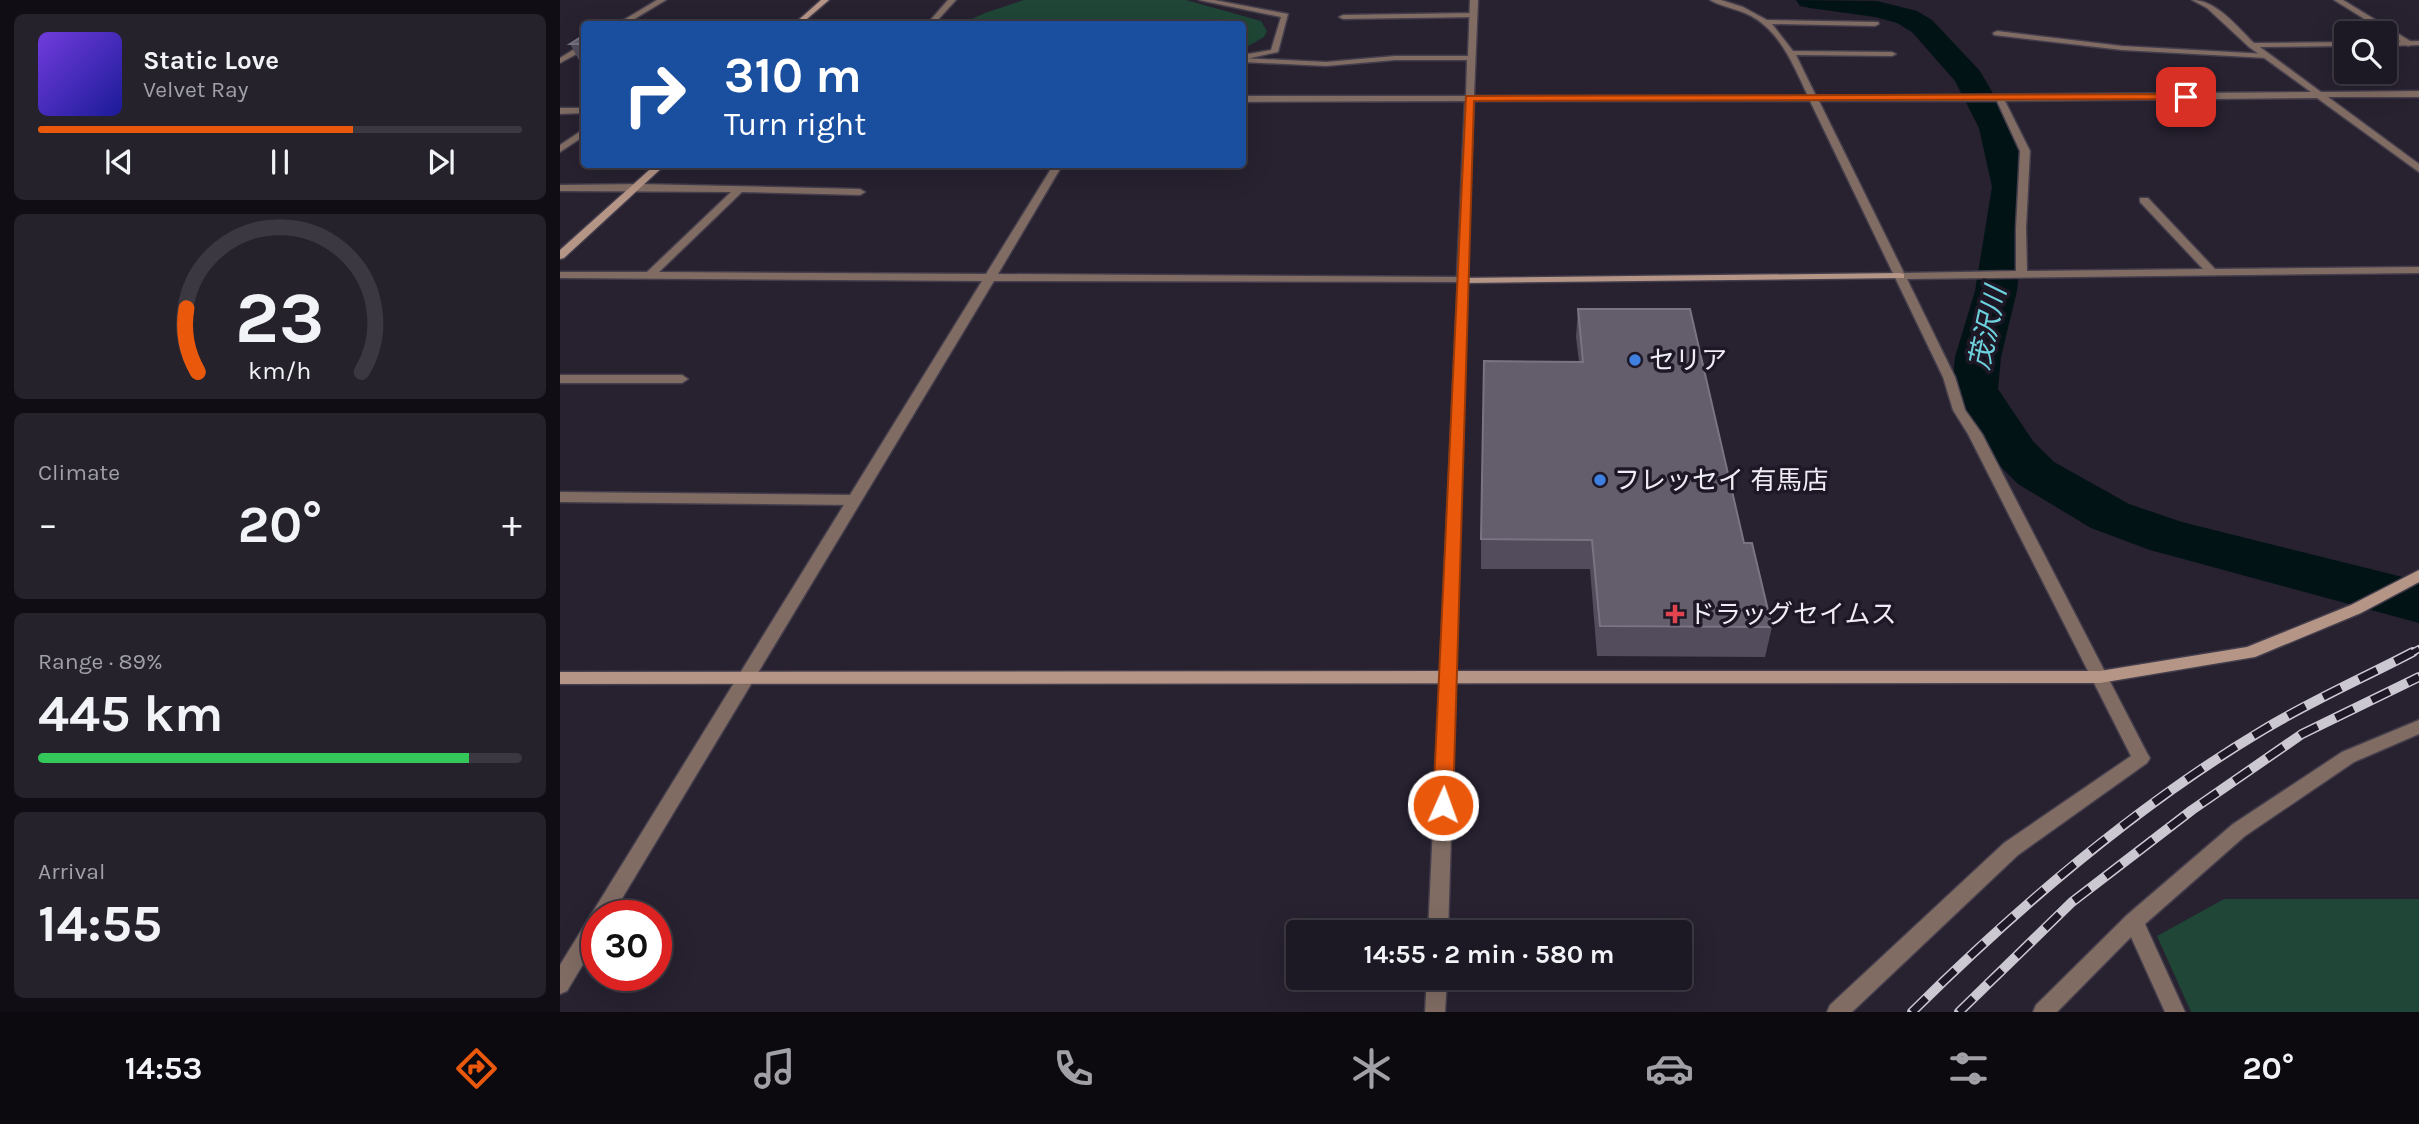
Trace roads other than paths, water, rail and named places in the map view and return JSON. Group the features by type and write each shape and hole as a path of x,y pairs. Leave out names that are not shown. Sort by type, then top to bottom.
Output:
{"street":[{"path":"626,21 662,0"},
{"path":"800,21 825,0"},
{"path":"933,21 952,0"},
{"path":"1203,0 1285,16 1274,52 1246,58"},
{"path":"1439,920 1474,0"},
{"path":"1714,0 1747,11 1768,22 1791,53 1948,377 1959,410 1975,434 2141,758 2011,849 1838,1012"},
{"path":"2196,0 2210,6 2252,45 2419,169"},
{"path":"2338,0 2415,43"},
{"path":"1343,17 1473,15"},
{"path":"1768,22 1875,24"},
{"path":"1997,33 2122,48 2267,56"},
{"path":"2397,44 2415,43"},
{"path":"2252,45 2334,44"},
{"path":"560,61 581,49"},
{"path":"1791,53 1892,54"},
{"path":"1246,59 1326,64 1395,58 1471,58"},
{"path":"1246,99 1813,99 2419,94"},
{"path":"1997,98 2025,151 2021,228 2022,275"},
{"path":"560,111 581,111"},
{"path":"560,149 581,134"},
{"path":"560,256 658,168"},
{"path":"610,900 1057,168"},
{"path":"560,188 860,192"},
{"path":"650,275 740,190"},
{"path":"2144,200 2213,273"},
{"path":"560,275 1462,280 2419,270"},
{"path":"560,379 682,379"},
{"path":"560,498 854,500"},
{"path":"560,678 2100,677 2249,653 2356,609 2419,575"},
{"path":"2043,1012 2134,921 2239,830 2348,757 2419,727"},
{"path":"2134,921 2175,1012"},
{"path":"560,984 581,949"},
{"path":"1435,1012 1436,990"}],"waterway":[{"name":"茂沢川","path":"1810,0 1877,9 1907,17 1922,26 1969,78 1996,128 2010,187 1996,291 1978,357 1975,389 2015,452 2036,473 2110,516 2169,537 2419,602"}],"railway":[{"path":"2410,654 2419,649"},
{"path":"1912,1012 1993,934 2123,825 2215,760 2281,719 2413,652"},
{"path":"1959,1012 2072,902 2192,810 2302,734 2419,677"}],"place":[{"name":"セリア","path":"1635,360"},
{"name":"フレッセイ 有馬店","path":"1600,480"},
{"name":"ドラッグセイムス","path":"1675,614"}]}
